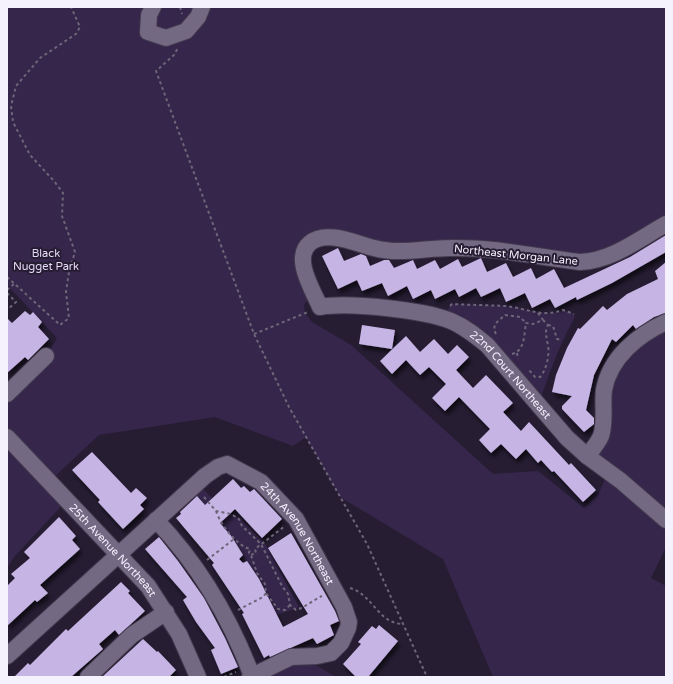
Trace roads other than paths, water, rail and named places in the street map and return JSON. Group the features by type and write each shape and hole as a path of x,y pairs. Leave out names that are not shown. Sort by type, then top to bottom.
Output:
{"street":[{"path":"153,7 149,15 148,32 166,38 186,31 198,16 202,7"},
{"name":"Northeast Morgan Lane","path":"320,307 305,271 302,256 309,243 322,237 346,240 376,249 396,252 450,248 475,248 580,262 603,259 666,224"},
{"name":"22nd Court Northeast","path":"320,307 340,305 397,310 437,317 464,328 487,345 567,438 587,456 621,481 666,520"},
{"path":"587,456 601,435 604,388 619,358 634,341 666,322"},
{"path":"7,394 46,356"},
{"name":"25th Avenue Northeast","path":"7,437 148,586 179,634 198,677"},
{"name":"24th Avenue Northeast","path":"156,520 218,467 227,464 261,482 281,501 296,519 344,607 349,622 348,628 344,639 331,653 317,656 291,658 246,675"},
{"path":"7,656 156,520 178,543 197,568 226,616 242,649 246,675"},
{"path":"88,677 132,635 166,612"}],"park label":[{"name":"Black Nugget Park","path":"46,259"}]}
